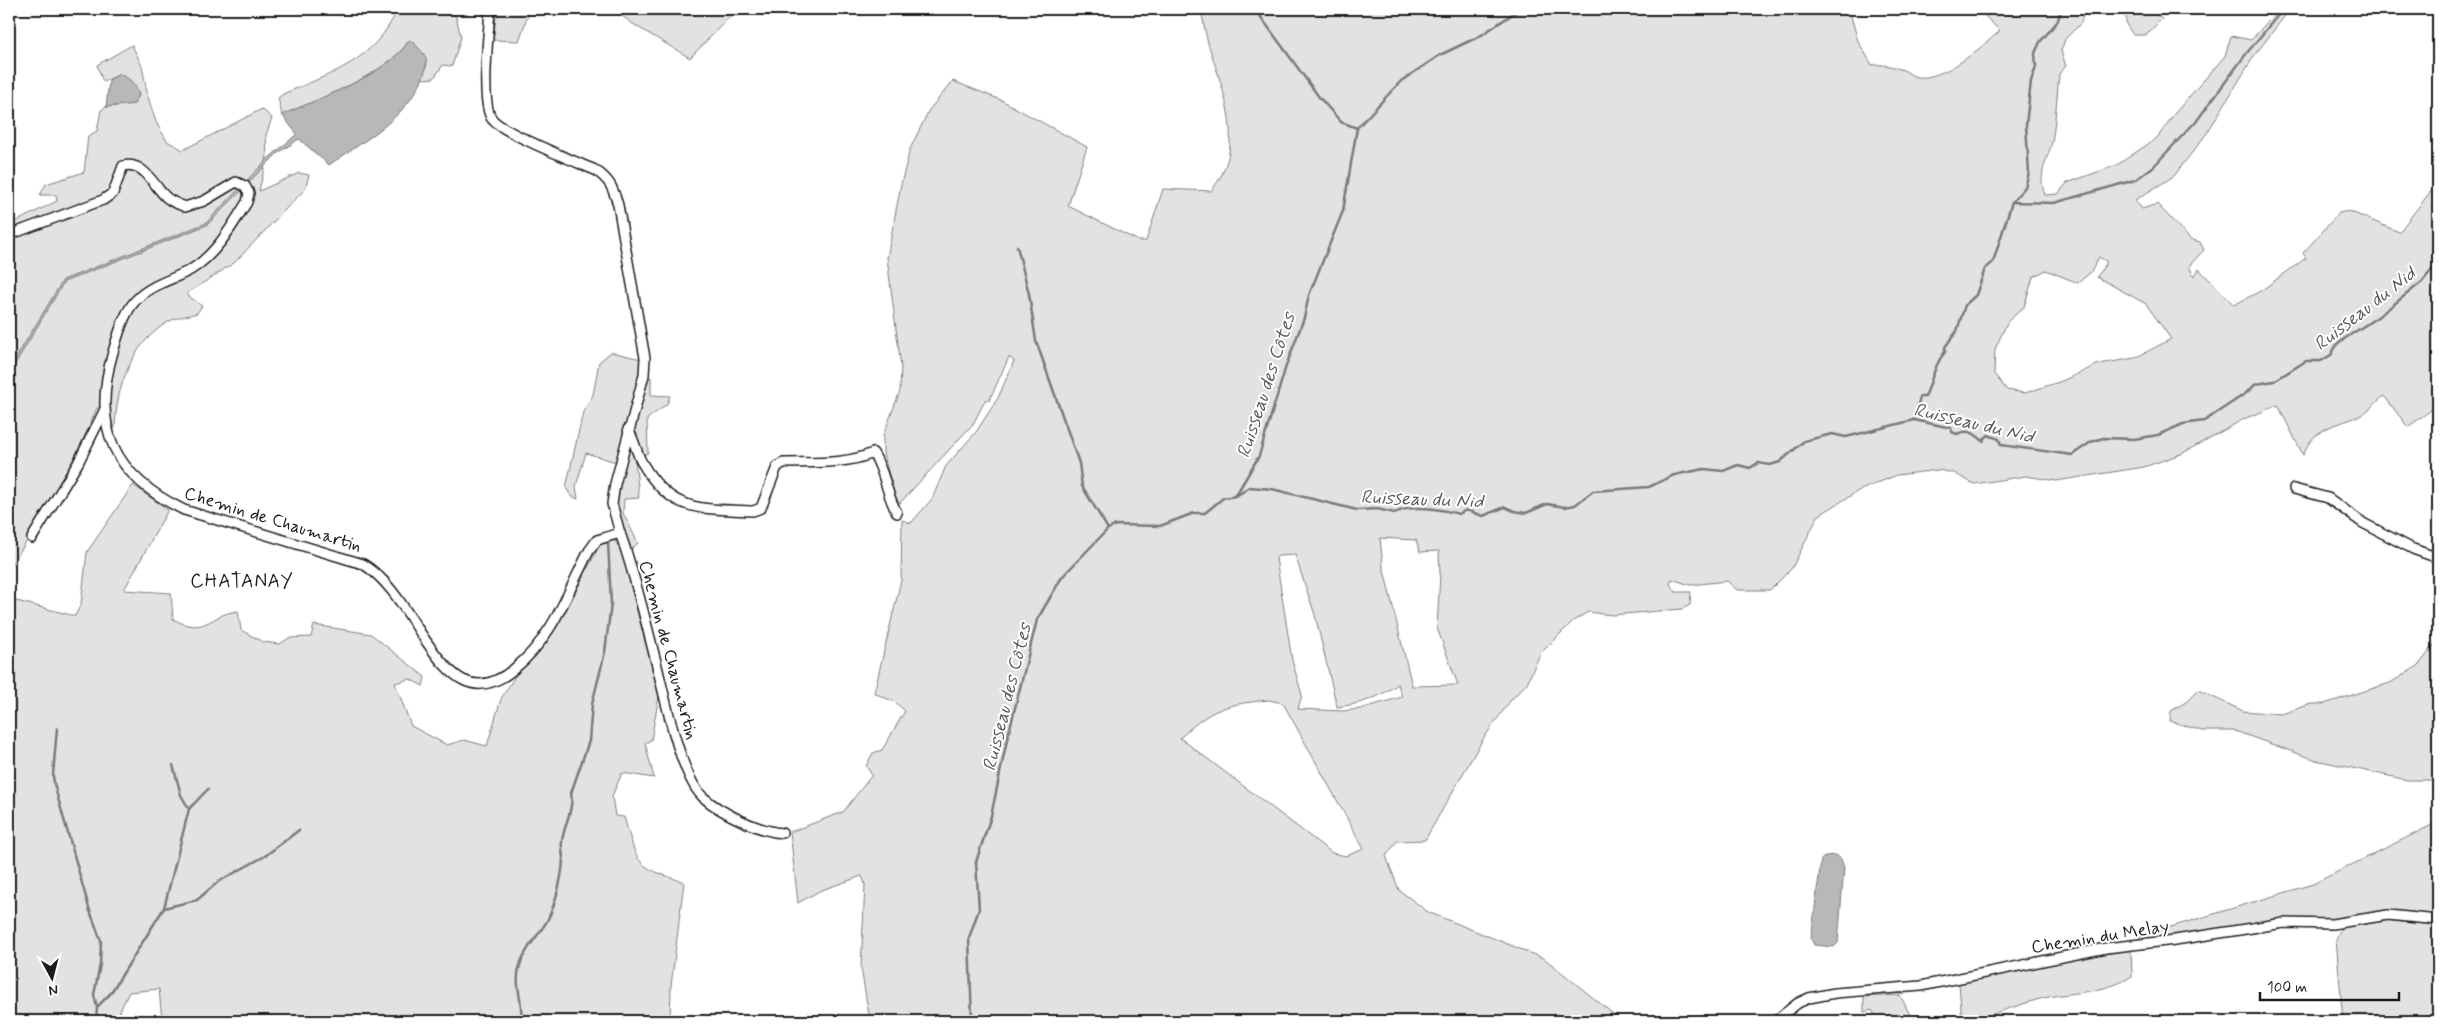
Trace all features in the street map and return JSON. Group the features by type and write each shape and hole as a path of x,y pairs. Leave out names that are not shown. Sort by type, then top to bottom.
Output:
{"street":[{"path":"490,9 485,100 492,120 506,130 595,170 612,185 618,205 645,358 644,375 628,429 612,504 620,533"},
{"name":"Chemin de Chaumartin","path":"9,235 103,200 114,193 123,166 130,164 137,166 147,175 167,198 185,207 204,201 236,182 245,186 249,193 247,202 214,250 192,268 146,290 134,301 120,330 107,375 104,411 113,444 133,477 146,489 184,510 214,521 363,564 373,570 387,586 435,654 463,680 478,685 491,684 502,679 537,648 551,628 586,557 597,540 620,533 651,642 674,735 693,782 702,797 722,809 765,831 782,833"},
{"path":"32,538 78,463 104,411"},
{"path":"628,429 640,459 654,481 676,501 694,507 753,511 761,508 777,467 783,463 840,461 862,458 873,452 881,465 892,504 897,513"},
{"path":"2294,490 2328,498 2363,523 2412,549 2438,558"},
{"name":"Chemin du Melay","path":"1775,1021 1798,1003 1810,998 1835,993 1921,986 2106,948 2284,923 2332,924 2388,915 2438,920"}],"shaded area":[{"path":"398,9 454,9 461,37 452,66 443,65 434,78 422,79 427,64 409,40 400,52 370,74 282,115 278,98 335,71 364,53 377,42"},
{"path":"530,9 519,41 493,40 497,10"},
{"path":"612,9 737,9 690,58 636,26"},
{"path":"1201,9 1849,9 1858,41 1872,65 1895,67 1916,77 1927,77 1950,69 2000,31 1978,9 2085,9 2081,23 2065,39 2061,51 2066,66 2059,74 2053,136 2044,165 2042,179 2045,195 2058,194 2067,183 2117,165 2157,138 2175,113 2225,56 2231,36 2251,40 2279,9 2290,9 2254,56 2207,133 2174,176 2135,200 2142,209 2157,204 2190,239 2200,242 2204,250 2189,266 2194,276 2199,269 2234,305 2262,290 2306,258 2303,253 2339,213 2349,211 2399,232 2438,182 2438,405 2408,427 2384,396 2362,414 2319,433 2313,438 2303,455 2278,405 2244,419 2181,454 2144,467 2056,481 2026,476 1974,484 1954,473 1938,470 1897,475 1858,491 1818,516 1792,568 1770,590 1737,590 1727,581 1690,585 1672,579 1670,584 1676,592 1691,592 1690,605 1682,609 1612,615 1588,612 1573,621 1540,654 1527,683 1510,701 1483,739 1425,840 1397,841 1386,856 1399,890 1428,912 1545,959 1622,1021 870,1021 861,968 865,884 862,876 819,891 798,903 790,832 843,812 872,775 866,766 873,753 882,750 905,711 895,702 874,693 901,580 902,520 911,523 932,499 946,466 976,432 998,398 1014,361 1009,357 989,401 986,399 973,424 900,503 897,503 883,453 883,436 900,391 901,367 887,258 901,184 910,149 929,110 953,81 1001,100 1087,147 1068,206 1139,241 1146,241 1163,189 1211,191 1222,174 1228,156 1229,118 1220,80 1207,39","holes":["2099,257 2107,262 2097,277 2146,304 2171,339 2135,358 2099,364 2062,381 2025,393 2007,390 1994,374 1995,349 2008,321 2024,307 2033,277 2046,270 2078,283 2091,272","1380,538 1416,540 1420,552 1439,551 1440,574 1437,628 1458,685 1412,686 1383,566","1295,555 1315,615 1337,707 1369,700 1398,684 1402,697 1360,709 1343,711 1298,709 1302,695 1292,660 1276,558 1278,556","1269,700 1283,703 1364,849 1346,856 1332,853 1180,738 1211,714 1220,709 1242,703"]},
{"path":"2126,9 2149,9 2162,19 2146,35 2133,35 2126,24"},
{"path":"409,40 425,55 425,71 419,87 409,101 385,126 329,165 299,139 278,153 249,182 247,180 297,134 282,115 352,84 387,64"},
{"path":"132,45 142,66 148,97 156,122 167,141 183,150 262,109 272,118 266,135 267,157 259,191 299,173 309,175 305,189 234,263 186,294 202,306 197,313 168,322 144,342 128,368 122,383 118,398 115,428 110,430 105,405 97,408 57,490 9,568 9,225 57,201 56,195 40,195 46,184 84,172 88,136 97,131 101,110 106,107 134,104 139,95 120,74 103,82 97,65"},
{"path":"120,74 132,82 139,95 134,104 106,107 109,80"},
{"path":"240,188 242,190 207,225 64,282 9,374 9,369 63,280 206,223"},
{"path":"611,352 641,359 641,373 616,462 586,453 576,486 578,499 571,496 566,488 583,412 593,395 599,362"},
{"path":"651,377 651,395 670,396 667,404 647,419 648,453 642,455 632,428 647,378"},
{"path":"629,439 635,457 639,498 624,499 623,513 638,543 631,550 625,538 616,502"},
{"path":"133,485 168,510 124,590 171,593 173,619 193,626 207,623 220,616 238,611 241,630 263,642 280,644 289,638 311,637 314,625 371,634 425,677 423,686 410,679 395,683 411,726 447,745 464,740 487,746 501,699 515,676 540,651 576,591 598,548 605,540 614,539 622,552 659,696 651,740 645,743 654,778 622,773 612,796 615,816 624,817 636,855 641,862 656,872 684,882 671,986 670,1021 162,1021 159,989 129,992 115,1021 9,1021 9,599 75,616 81,604 87,552"},
{"path":"2438,640 2438,780 2407,780 2316,760 2235,731 2202,731 2170,721 2171,711 2186,702 2198,690 2243,711 2282,714 2311,704 2324,704 2390,683 2418,666"},
{"path":"2438,822 2438,916 2380,911 2330,921 2142,941 2138,937 2313,884"},
{"path":"1836,855 1841,859 1844,868 1838,943 1834,947 1814,945 1811,939 1821,860 1825,856"},
{"path":"2385,920 2438,925 2438,1021 2343,1021 2336,939 2341,928"},
{"path":"2131,950 2132,976 2114,985 2044,998 1983,1018 1962,1021 1959,983 2055,961"},
{"path":"1900,995 1910,1015 1895,1021 1879,1021 1872,1010 1864,1012 1864,997"}],"waterway":[{"path":"1255,9 1319,97 1341,122 1357,128"},
{"name":"Ruisseau des Côtes","path":"1236,495 1259,456 1286,366 1304,318 1309,295 1343,211 1357,128 1401,81 1440,55 1480,36 1520,9"},
{"path":"1914,420 1920,397 1925,397 1936,368 1945,352 1945,347 1957,331 1965,305 1976,295 1985,269 1993,262 2012,202 2025,187 2029,173 2026,125 2031,81 2036,67 2035,53 2040,42 2057,22 2062,9"},
{"path":"2012,202 2054,203 2135,180 2153,167 2198,119 2246,54 2283,9"},
{"path":"1017,246 1029,294 1036,341 1079,463 1082,486 1108,529"},
{"name":"Ruisseau du Nid","path":"972,1021 969,938 979,909 976,862 991,816 1007,740 1037,620 1062,577 1108,529 1116,525 1160,526 1194,513 1205,513 1223,498 1236,496 1250,487 1272,489 1357,510 1377,509 1395,513 1402,510 1426,508 1459,514 1466,510 1483,516 1505,507 1526,513 1547,504 1565,507 1575,505 1593,491 1649,487 1674,475 1704,469 1723,471 1738,465 1750,468 1758,463 1770,465 1780,462 1804,441 1832,434 1846,437 1914,420 1951,428 1952,432 1957,434 1971,433 1983,441 1988,435 1999,439 2001,445 2072,455 2091,442 2103,438 2134,439 2158,435 2183,424 2204,421 2245,394 2256,384 2274,381 2306,361 2321,361 2331,355 2338,343 2379,316 2422,282 2438,262"},
{"path":"521,1021 518,972 525,952 548,919 556,898 563,860 562,841 570,811 571,793 589,741 592,704 605,652 611,604 608,541"},
{"path":"57,728 54,784 89,908 101,941 100,964 94,995 97,1007"},
{"path":"173,765 181,795 189,809"},
{"path":"164,908 189,809 208,789"},
{"path":"96,1021 97,1007 110,994 164,908 197,900 218,882 265,856 299,830"}],"district":[{"name":"CHATANAY","path":"242,580"}]}
